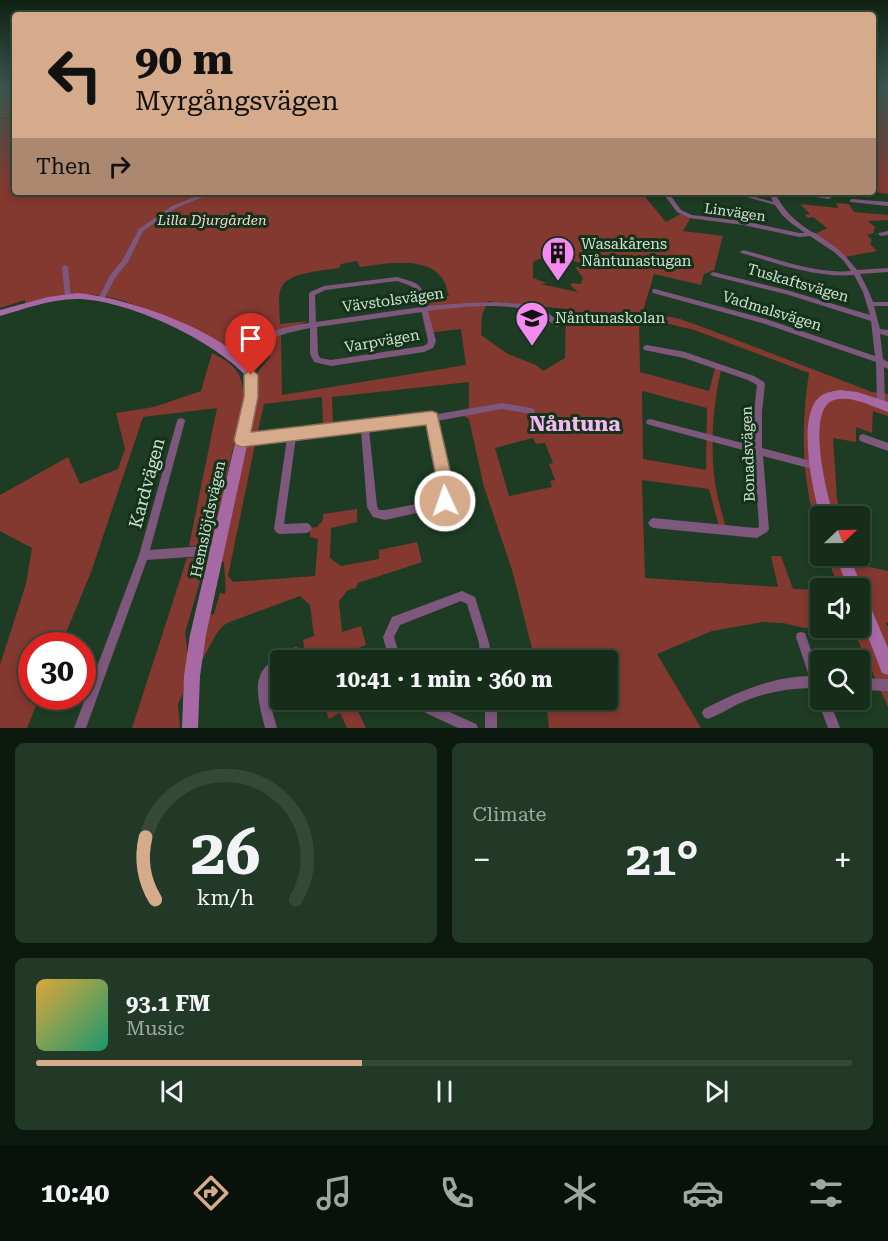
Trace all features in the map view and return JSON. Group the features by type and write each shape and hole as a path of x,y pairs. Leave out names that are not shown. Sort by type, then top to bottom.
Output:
{"street":[{"path":"101,299 112,277 125,262 141,230 174,207 204,195"},
{"name":"Linvägen","path":"667,195 679,211 691,217 743,223 799,235 813,234"},
{"path":"743,195 776,204"},
{"path":"773,195 776,204 792,221 836,251 856,273 870,304 878,331 884,406 860,397 840,395 821,403 815,418 816,466 824,506"},
{"path":"815,195 829,197"},
{"path":"852,201 888,204"},
{"path":"743,252 810,270 840,274 888,270"},
{"path":"65,267 68,297"},
{"name":"Tuskaftsvägen","path":"713,274 790,293 874,319"},
{"name":"Varpvägen","path":"397,279 414,285 420,290 432,340 430,345 424,349 325,364 317,360 314,354 313,326 312,294 324,288 397,279"},
{"name":"Vadmalsvägen","path":"655,291 764,321 880,361 888,366"},
{"name":"Hemslöjdsvägen","path":"0,313 68,297 86,296 101,299 124,305 165,321 234,355 251,375 251,397 198,635 192,676 190,728"},
{"name":"Vävstolsvägen","path":"234,355 270,335 313,326 463,304 512,306 547,312 557,324"},
{"path":"870,304 888,304"},
{"path":"878,331 888,333"},
{"name":"Bonadsvägen","path":"647,348 685,355 761,384 758,451 765,523 763,530 757,533 653,523"},
{"path":"242,440 432,418 502,406 531,411"},
{"path":"365,426 372,507 376,514 385,515 445,501 447,492 432,418"},
{"name":"Kardvägen","path":"80,728 144,555 181,421"},
{"path":"650,422 816,466"},
{"path":"292,434 279,529 307,528"},
{"path":"863,438 888,447"},
{"path":"144,555 218,550"},
{"path":"392,650 388,637 396,621 462,596 471,601 485,650"},
{"path":"870,624 888,667"},
{"path":"801,637 810,661"},
{"path":"270,669 263,682 271,728"},
{"path":"708,713 749,692 779,684 810,685"},
{"path":"870,684 888,685"},
{"path":"434,710 472,728"},
{"path":"491,710 491,728"},
{"path":"827,710 834,728"}],"green space":[{"name":"Lilla Djurgården","path":"0,122 12,122 12,195 644,195 666,222 681,214 690,219 683,231 723,236 714,270 704,274 701,285 654,274 643,311 680,319 872,392 888,394 888,416 873,411 872,433 856,427 856,442 833,438 839,506 811,506 804,457 804,414 809,373 694,330 639,317 640,372 709,391 715,368 721,370 714,412 713,468 726,528 719,527 709,489 642,480 645,578 778,587 771,556 781,556 793,589 810,590 810,628 763,622 712,631 657,654 701,728 549,728 547,710 618,710 618,650 532,650 512,570 484,487 469,419 462,415 469,407 469,382 332,397 333,426 323,427 322,397 264,404 257,435 249,433 256,374 270,357 272,339 281,334 282,395 466,365 461,329 426,333 419,301 449,296 442,278 435,271 426,266 404,263 360,267 357,261 341,264 339,268 315,271 289,279 280,291 280,324 309,321 232,350 159,315 121,300 73,294 25,303 25,300 0,308","holes":["543,253 559,254 559,258 586,264 586,267 575,267 583,278 581,284 571,283 571,286 578,292 540,284 547,283 533,278 533,262 544,257","488,301 566,309 565,358 543,371 536,365 508,354 481,335 482,315","642,391 707,408 706,470 643,459","533,438 536,444 545,443 553,463 549,464 555,480 550,481 552,487 509,496 495,448"]},
{"path":"876,122 888,122 888,194 876,192"},
{"path":"836,203 849,204 854,212 888,215 888,220 868,221 875,227 873,233 867,235 872,240 870,244 877,251 845,257 815,234 827,228 813,217 808,218 805,215 810,214 800,204 838,208"},
{"path":"212,353 236,370 244,398 213,540 203,546 189,546 217,408 143,417 91,572 66,632 18,632 18,710 34,710 27,728 0,728 0,665 26,584 32,548 0,531 0,495 68,457 80,484 118,469 125,449 116,413 154,407 201,391"},
{"path":"256,440 228,576 233,582 315,576 318,539 310,537 310,528 317,527 323,520 323,514 357,509 357,522 331,528 330,558 341,566 379,559 379,550 417,542 422,562 358,583 356,588 348,590 339,601 342,632 361,626 366,645 353,650 305,650 303,640 314,636 310,605 300,596 227,623 218,632 198,665 210,615 214,614 220,593 225,594 224,562 220,562 247,444"},
{"path":"201,557 205,564 185,633 188,655 183,693 178,704 180,728 132,728 187,558"},
{"path":"830,566 866,566 888,571 888,622 886,623 888,627 888,707 870,667 870,650 862,650 857,638 870,638 870,578 835,578"},
{"path":"326,710 357,710 366,728 347,728 340,713 329,719"}],"place":[{"name":"Wasakårens Nåntunastugan","path":"558,282"},
{"name":"Nåntunaskolan","path":"532,347"}],"district":[{"name":"Nåntuna","path":"575,424"}],"route":[{"path":"251,375 251,397 242,440 432,418 447,492 445,501"}]}
